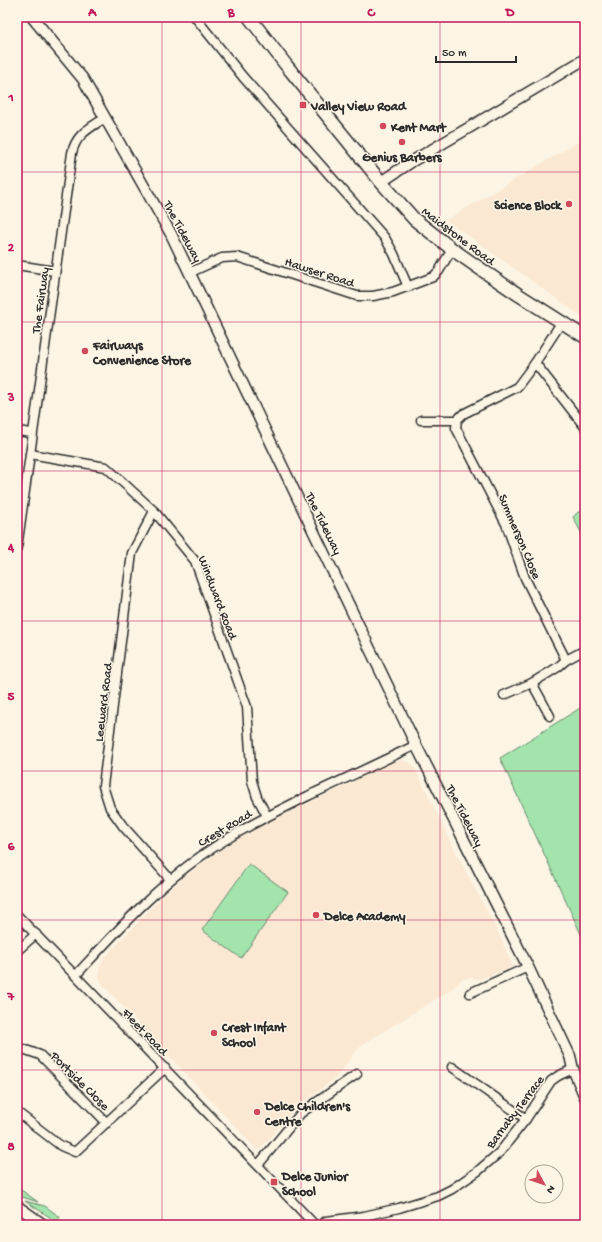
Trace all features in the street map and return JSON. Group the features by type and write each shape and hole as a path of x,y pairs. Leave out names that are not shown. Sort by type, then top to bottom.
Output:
{"main road":[{"name":"Maidstone Road","path":"249,17 381,182 414,219 452,249 585,337"}],"street":[{"name":"The Tideway","path":"32,17 78,72 106,118 191,272 416,744 528,967 570,1056 573,1069 585,1098"},
{"path":"195,17 243,77 385,238 394,254 408,287"},
{"path":"582,17 585,22"},
{"path":"381,182 411,162 585,59"},
{"name":"The Fairway","path":"17,548 54,271 73,147 76,140 82,134 106,118"},
{"name":"Hawser Road","path":"191,272 222,258 237,257 357,296 373,296 393,292 433,277 439,272 452,249"},
{"path":"17,265 54,271"},
{"path":"421,420 456,420 463,414 517,387 562,323"},
{"path":"535,362 585,427"},
{"name":"Summerson Close","path":"456,420 456,428 506,524 525,578 566,660"},
{"path":"17,431 32,433"},
{"name":"Windward Road","path":"30,454 106,467 154,511 195,561 247,706 252,781 257,797 267,816"},
{"name":"Leeward Road","path":"154,511 132,553 103,786 110,808 123,826 170,879"},
{"path":"504,695 532,682 558,667 566,660 585,650"},
{"path":"532,682 550,716"},
{"name":"Crest Road","path":"76,975 148,899 170,879 234,833 416,744"},
{"name":"Fleet Road","path":"17,915 166,1068 315,1225"},
{"path":"17,951 36,934"},
{"path":"470,993 528,967"},
{"name":"Portside Close","path":"17,1054 23,1049 40,1055 107,1123"},
{"path":"452,1067 526,1119"},
{"name":"Portside Close","path":"17,1112 61,1146 75,1152 166,1068"},
{"name":"Barnaby Terrace","path":"321,1225 326,1221 364,1216 399,1208 444,1193 463,1182 492,1159 507,1144 526,1119 551,1081 573,1069"},
{"path":"258,1165 301,1113 356,1074"},
{"path":"17,1206 44,1225"}],"shaded area":[{"path":"585,138 585,319 446,220"},
{"name":"Delce Academy","path":"401,760 409,762 415,768 455,851 499,934 513,967 480,979 462,979 452,989 365,1043 357,1050 336,1078 297,1107 258,1151 103,985 99,978 99,969 104,958 156,903 183,878 211,857 241,837 267,823 396,761"}],"green space":[{"path":"585,511 585,540 573,517 578,512"},
{"path":"585,705 585,943 500,758"},
{"path":"249,864 288,892 241,958 202,930"},
{"path":"17,1187 38,1202 19,1196 17,1194"},
{"path":"25,1201 45,1206 60,1217 57,1222"}],"place":[{"name":"Valley View Road","path":"303,105"},
{"name":"Kent Mart","path":"383,126"},
{"name":"Genius Barbers","path":"402,142"},
{"name":"Science Block","path":"569,204"},
{"name":"Fairways Convenience Store","path":"85,351"},
{"name":"Delce Academy","path":"316,915"},
{"name":"Crest Infant School","path":"214,1033"},
{"name":"Delce Children's Centre","path":"257,1112"},
{"name":"Delce Junior School","path":"274,1182"}]}
